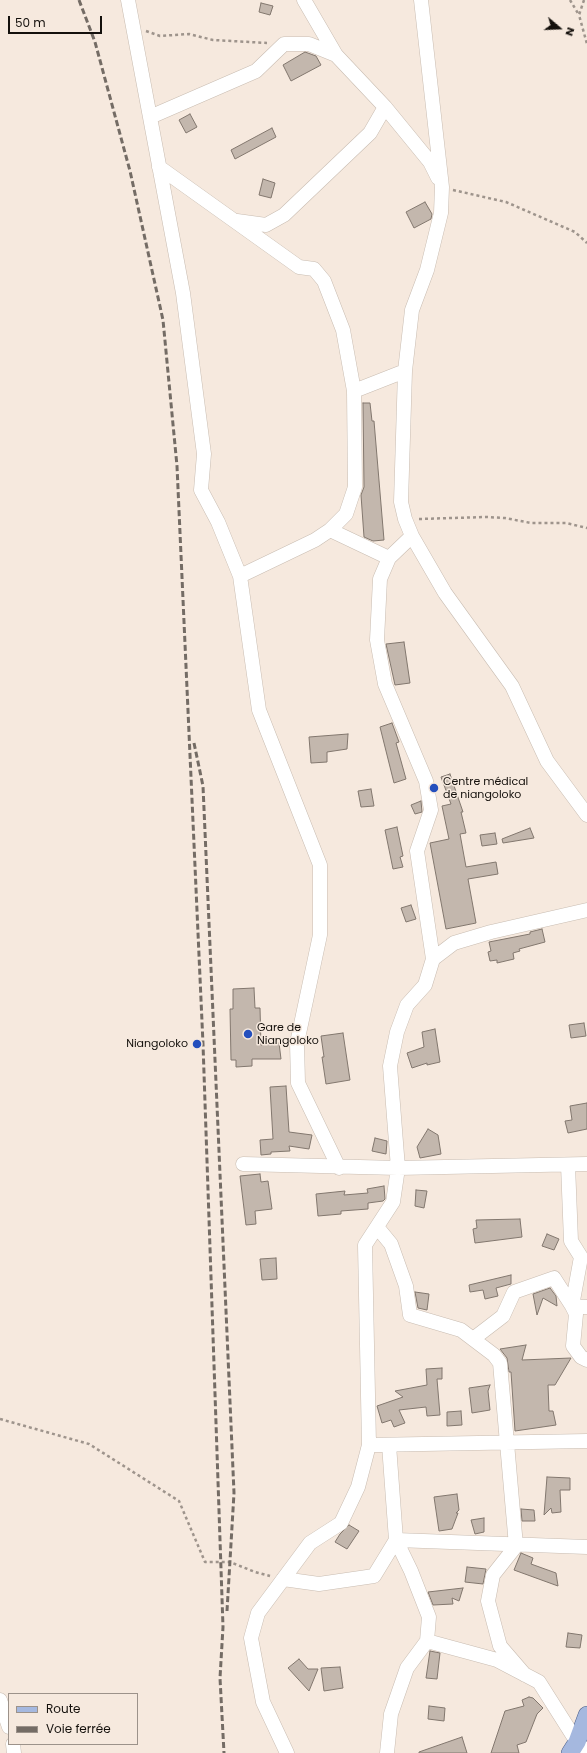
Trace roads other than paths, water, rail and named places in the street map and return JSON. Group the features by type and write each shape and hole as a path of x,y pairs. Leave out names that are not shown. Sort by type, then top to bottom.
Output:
{"main road":[{"path":"578,1749 587,1716"}],"street":[{"path":"128,0 183,293 204,454 201,490 218,522 240,576 259,710 320,865 320,935 297,1043 298,1082 340,1168"},
{"path":"304,0 336,55 385,107 430,162 442,188"},
{"path":"421,0 442,188 441,213 427,270 412,310 405,371 402,502 405,519 412,536 445,593 512,686 547,761 587,815"},
{"path":"150,117 256,71 284,44 309,44 336,55"},
{"path":"235,221 266,225 284,215 370,133 385,107"},
{"path":"159,167 299,267 314,269 324,281 342,330 354,390 355,487 346,514 330,530 315,540 240,576"},
{"path":"354,390 405,371"},
{"path":"330,530 388,558"},
{"path":"287,1753 263,1702 251,1638 258,1613 310,1543 341,1523 358,1487 370,1445 365,1245 394,1202 398,1168 390,1066 396,1032 407,1005 425,985 433,959 417,851 431,810 426,781 385,684 377,640 380,579 388,558 412,536"},
{"path":"433,959 454,943 491,932 587,910"},
{"path":"243,1164 340,1168 587,1164"},
{"path":"568,1165 571,1241 581,1257 572,1306"},
{"path":"377,1227 391,1244 406,1286 410,1315 461,1330 494,1354 500,1363 516,1546 494,1575 488,1601 500,1646 525,1675"},
{"path":"473,1339 503,1316 514,1292 554,1278 576,1314 573,1346 581,1357 587,1360"},
{"path":"572,1306 587,1307"},
{"path":"370,1445 587,1441"},
{"path":"387,1753 391,1714 407,1668 427,1641 429,1617 411,1571 396,1540 389,1445"},
{"path":"283,1579 319,1584 374,1576 396,1540"},
{"path":"396,1540 516,1546 587,1547"},
{"path":"427,1641 497,1660 539,1682 578,1749"},
{"path":"0,1700 8,1724"}],"railway":[{"path":"79,0 95,42 130,171 163,320 177,466 203,1044 223,1627 220,1678 224,1753"},
{"path":"194,743 203,786 234,1493 227,1611"}],"place":[{"name":"Centre médical de niangoloko","path":"434,788"},
{"name":"Gare de Niangoloko","path":"248,1034"},
{"name":"Niangoloko","path":"197,1044"}]}
